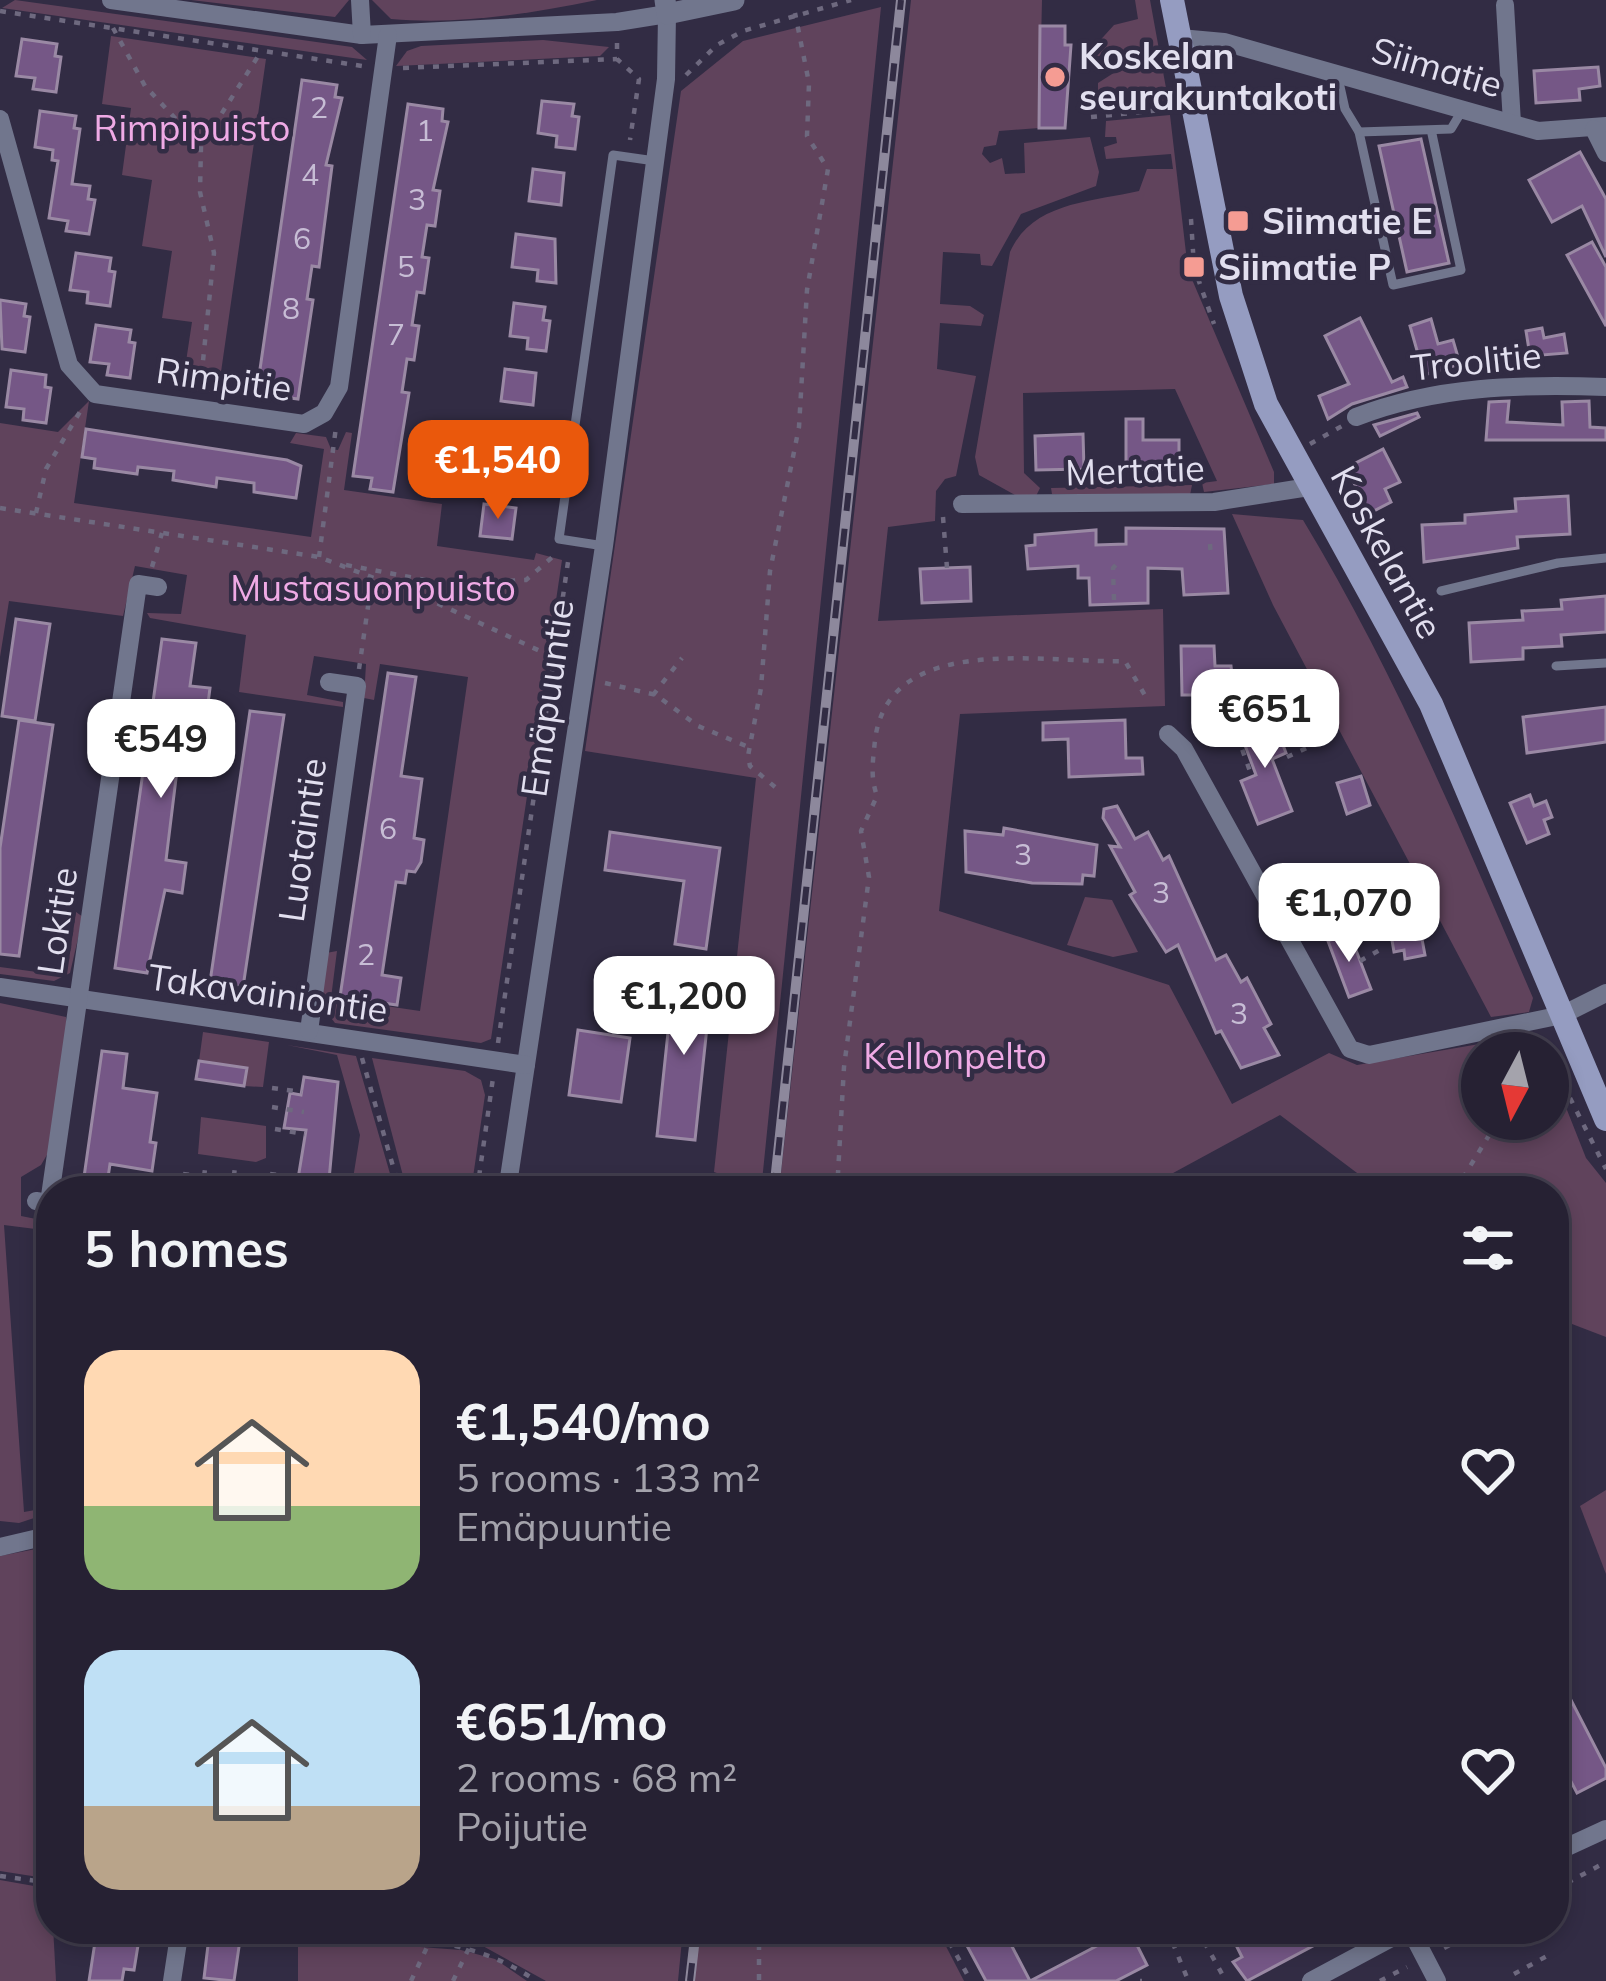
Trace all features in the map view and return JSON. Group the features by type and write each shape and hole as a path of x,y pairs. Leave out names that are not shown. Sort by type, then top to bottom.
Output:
{"main road":[{"name":"Koskelantie","path":"1172,0 1231,296 1266,404 1430,704 1606,1119"}],"street":[{"path":"111,0 388,35 617,22 666,7 734,0"},
{"path":"360,0 362,34"},
{"path":"1506,3 1512,123"},
{"name":"Emäpuuntie","path":"508,1176 604,546 666,79 666,7"},
{"name":"Rimpitie","path":"0,118 69,365 94,394 304,424 325,413 339,387 388,35"},
{"name":"Siimatie","path":"1180,38 1224,42 1538,131 1600,128"},
{"path":"1600,128 1606,153"},
{"name":"Troolitie","path":"1356,418 1410,397 1537,384 1606,388"},
{"name":"Mertatie","path":"962,504 1214,502 1309,487"},
{"name":"Lokitie","path":"53,1176 148,585"},
{"path":"328,682 357,686"},
{"name":"Luotaintie","path":"309,1031 357,686"},
{"path":"1168,734 1184,749 1350,1049 1380,1053 1562,1016 1606,993"},
{"name":"Takavainiontie","path":"0,987 526,1065"},
{"path":"0,1547 36,1539"},
{"path":"1569,1846 1606,1828"},
{"path":"172,1981 178,1944"},
{"path":"1311,1981 1381,1944"},
{"path":"1417,1944 1437,1981"}],"lane":[{"path":"1336,73 1345,109 1359,132 1393,285 1461,270 1432,134"},
{"path":"1359,132 1432,134 1451,129 1463,110"},
{"path":"604,546 559,539 614,155 655,161"},
{"path":"1441,591 1558,562 1606,558"},
{"path":"1556,666 1606,663"}],"path":[{"path":"617,22 617,59 639,79 666,79 691,73 716,45 743,31 851,0"},
{"path":"775,787 750,766 751,748 770,571 799,427 807,290 828,169 807,136 809,83 795,13"},
{"path":"113,28 145,86 201,146"},
{"path":"198,409 214,254 200,192 201,146 262,50"},
{"path":"628,157 639,79"},
{"path":"1091,116 1178,109"},
{"path":"36,513 46,469 84,405"},
{"path":"319,557 339,430 325,413"},
{"path":"1305,447 1356,418"},
{"path":"0,508 319,557 447,584 526,580 571,541"},
{"path":"944,517 947,568"},
{"path":"148,585 162,533"},
{"path":"479,1176 571,541"},
{"path":"1210,544 1211,559"},
{"path":"319,557 585,670 614,689 653,694 698,726 751,748"},
{"path":"1114,600 1113,568 1120,561"},
{"path":"357,686 372,577"},
{"path":"838,1176 844,1067 869,877 861,831 877,796 871,778 879,712 900,684 957,663 1011,656 1054,664 1125,662 1147,699"},
{"path":"653,694 682,658"},
{"path":"1252,776 1229,728 1274,713 1289,756 1324,733"},
{"path":"1360,961 1384,947"},
{"path":"360,1051 396,1176"},
{"path":"272,1088 302,1092"},
{"path":"272,1107 304,1112"},
{"path":"275,1129 305,1134"},
{"path":"1464,1176 1486,1140"},
{"path":"204,1176 206,1162"},
{"path":"234,1176 236,1167"},
{"path":"183,1174 197,1176"},
{"path":"270,1174 284,1176"},
{"path":"1569,1882 1606,1862"},
{"path":"0,1876 36,1881"},
{"path":"411,1981 429,1944"},
{"path":"448,1944 496,1956 536,1981"},
{"path":"759,1944 760,1981"},
{"path":"950,1944 971,1981"},
{"path":"1173,1944 1188,1980"},
{"path":"1205,1944 1226,1981"},
{"path":"454,1981 470,1947"},
{"path":"1514,1974 1546,1956"}],"green space":[{"path":"15,0 352,47 367,60 2,8"},
{"path":"191,0 349,0 335,17"},
{"path":"372,0 597,0 443,21 391,19"},
{"name":"Kellonpelto","path":"911,0 1042,0 1039,128 999,131 996,145 984,147 982,154 990,163 1002,158 1005,174 1025,173 1024,143 1090,137 1099,172 1096,186 1021,214 992,266 981,265 980,254 943,252 940,304 970,306 984,315 981,326 940,323 937,369 976,376 956,476 945,479 936,491 935,521 888,527 878,621 1163,609 1165,706 960,714 939,911 1169,985 1232,1104 1329,1053 1357,1065 1461,1047 1461,1140 1569,1140 1569,1115 1586,1158 1606,1183 1606,1337 1569,1321 1569,1176 1361,1176 1280,1115 1168,1176 781,1176"},
{"path":"1135,0 1150,0 1168,99 1157,104 1098,93 1098,83 1123,67 1120,49 1096,57 1095,46 1114,25 1138,19"},
{"path":"881,7 763,1176 714,1172 756,778 585,751 681,91 743,41"},
{"name":"Rimpipuisto","path":"111,36 266,59 218,393 182,388 192,322 162,318 172,251 142,246 152,180 122,175 131,108 102,104"},
{"path":"543,40 609,47 600,56 396,66 407,51 421,46"},
{"path":"1170,115 1188,270 1274,472 1274,484 1204,492 1202,483 1217,481 1175,389 1023,393 1024,473 1040,488 1035,498 1015,495 979,475 975,457 1010,252 1020,235 1048,214 1139,191 1147,169 1173,169 1171,154 1106,159 1104,147 1117,143 1116,137 1105,137 1106,121"},
{"name":"Mustasuonpuisto","path":"89,401 74,503 311,537 324,449 290,443 296,433 326,437 331,449 338,450 346,432 352,433 344,490 442,504 437,546 534,560 536,553 562,560 491,1039 481,1043 335,1023 321,1005 326,953 337,951 331,998 420,1011 468,677 380,664 374,700 364,698 366,664 314,656 307,695 343,702 343,707 239,692 246,635 150,618 147,613 181,614 187,575 135,566 123,616 9,601 0,657 0,423 58,432"},
{"path":"1192,485 1190,495 1052,494 1051,488"},
{"path":"1232,514 1303,520 1368,636 1426,755 1533,998 1529,1012 1491,1017 1273,605"},
{"path":"1085,897 1112,900 1138,952 1113,957 1067,945"},
{"path":"76,912 83,917 70,973 54,981 0,974 0,967 52,974 69,960"},
{"path":"0,1003 66,1017 67,1028 48,1153 41,1165 21,1177 21,1216 36,1219 36,1229 4,1225 24,1512 36,1510 36,1517 19,1523 0,1521"},
{"path":"203,1032 269,1042 263,1087 244,1086 246,1068 199,1061"},
{"path":"287,1045 356,1056 391,1176 353,1176 360,1135 337,1055"},
{"path":"372,1058 465,1071 481,1080 485,1095 473,1176 403,1176"},
{"path":"201,1117 266,1126 266,1158 256,1162 198,1154"},
{"path":"1606,1490 1606,1574 1580,1506"},
{"path":"36,1549 36,1877 0,1871 0,1556"},
{"path":"0,1880 36,1886 36,1944 54,1944 56,1981 0,1981"},
{"path":"298,1944 380,1944 461,1950 495,1959 527,1981 298,1981"},
{"path":"479,1944 682,1944 678,1981 546,1981"},
{"path":"697,1944 945,1944 964,1981 693,1981"}],"building":[{"name":"Koskelan seurakuntakoti","path":"1040,26 1065,26 1065,45 1071,45 1065,128 1039,128"},
{"path":"22,39 57,44 55,56 61,57 56,92 33,89 35,78 16,76"},
{"path":"1598,67 1600,86 1579,89 1580,100 1536,103 1534,71"},
{"path":"302,80 337,85 335,97 342,98 326,165 332,166 319,267 312,266 307,299 313,300 298,399 275,396 276,385 258,383"},
{"path":"542,101 574,104 572,116 579,117 575,149 556,147 557,136 538,133"},
{"path":"408,104 443,109 442,121 448,122 433,190 440,191 435,226 427,225 422,257 429,258 424,293 417,292 412,325 419,326 414,360 407,359 402,392 409,393 393,492 370,489 372,478 353,476"},
{"path":"40,111 76,116 74,128 80,129 72,184 90,186 88,199 95,200 89,234 66,231 68,221 49,218 58,161 52,160 53,150 35,147"},
{"path":"1421,139 1449,263 1407,272 1379,146"},
{"path":"1580,152 1606,199 1606,257 1582,206 1552,222 1529,180"},
{"path":"533,169 564,173 561,205 529,201"},
{"path":"516,234 555,239 556,283 537,281 538,270 512,267"},
{"path":"1592,242 1606,267 1606,326 1567,255"},
{"path":"76,253 111,258 109,271 115,272 110,306 87,303 88,292 70,290"},
{"path":"0,300 26,304 24,316 30,317 25,352 2,349"},
{"path":"514,303 545,307 543,320 550,321 546,351 527,349 528,338 510,336"},
{"path":"1360,318 1392,382 1403,377 1407,387 1352,404 1328,419 1319,396 1349,384 1325,336"},
{"path":"1431,319 1438,344 1453,340 1460,364 1424,375 1410,326"},
{"path":"96,325 131,330 129,342 135,343 130,378 107,375 109,364 90,362"},
{"path":"1542,328 1544,338 1564,334 1567,353 1530,356 1526,331"},
{"path":"505,369 536,373 533,405 501,401"},
{"path":"11,370 46,375 45,387 51,388 46,423 23,420 24,409 6,407"},
{"path":"1509,401 1507,422 1563,425 1562,402 1589,401 1590,427 1606,428 1606,440 1486,440 1489,402"},
{"path":"1417,413 1419,417 1380,436 1374,425"},
{"path":"1126,419 1143,419 1143,440 1179,440 1179,469 1126,470"},
{"path":"86,429 287,460 301,466 296,498 254,492 254,483 217,478 216,487 173,480 174,471 138,467 137,474 94,468 95,459 82,457"},
{"path":"1083,434 1084,469 1036,470 1035,436"},
{"path":"494,437 525,441 522,473 490,469"},
{"path":"1383,449 1400,482 1385,489 1391,502 1370,513 1346,468"},
{"path":"1568,496 1570,534 1517,537 1518,548 1424,562 1422,525 1465,523 1465,515 1516,511 1515,499"},
{"path":"484,504 516,508 512,539 480,536"},
{"path":"1126,528 1224,529 1228,593 1184,595 1182,569 1148,568 1148,603 1090,605 1089,578 1078,578 1078,566 1028,569 1026,546 1035,545 1035,535 1096,530 1096,545 1126,544"},
{"path":"970,567 971,601 922,603 920,569"},
{"path":"1606,596 1606,632 1561,635 1562,646 1523,648 1523,659 1471,662 1469,623 1523,620 1522,611 1562,609 1561,600"},
{"path":"16,619 50,624 35,721 2,716"},
{"path":"162,639 196,643 190,686 210,688 201,757 179,754 166,860 186,863 182,893 165,890 147,973 115,968"},
{"path":"1181,646 1214,646 1215,666 1231,666 1237,718 1206,730 1193,695 1182,695"},
{"path":"388,673 416,677 401,776 422,779 414,838 424,840 415,872 407,871 405,883 396,882 382,975 401,978 397,1005 340,997"},
{"path":"1606,707 1606,742 1527,753 1523,717"},
{"path":"250,711 284,715 243,987 210,982"},
{"path":"1272,716 1286,753 1272,759 1292,811 1258,824 1241,781 1256,775 1239,729"},
{"path":"19,720 53,725 19,956 0,954 0,848"},
{"path":"1125,720 1126,758 1142,758 1143,774 1069,777 1068,739 1043,740 1043,723"},
{"path":"1361,776 1370,805 1347,814 1337,783"},
{"path":"1530,795 1534,806 1546,801 1552,817 1544,820 1549,834 1527,843 1510,803"},
{"path":"1117,806 1135,839 1148,832 1163,860 1169,856 1216,960 1226,955 1241,982 1247,978 1271,1024 1264,1028 1279,1055 1241,1068 1221,1031 1216,1033 1178,945 1166,952 1130,895 1135,892 1110,846 1120,847 1103,818 1104,809"},
{"path":"1004,828 1097,845 1094,876 1083,875 1082,884 1032,883 966,872 965,831 1003,835"},
{"path":"610,832 720,848 706,949 675,944 684,881 605,870"},
{"path":"1418,918 1425,955 1405,959 1404,950 1394,952 1390,929"},
{"path":"1349,932 1371,989 1349,997 1328,941"},
{"path":"674,976 712,980 695,1140 657,1136"},
{"path":"578,1030 630,1038 621,1102 569,1095"},
{"path":"102,1051 127,1054 123,1088 157,1093 150,1142 156,1143 152,1171 110,1164 108,1176 84,1176"},
{"path":"199,1061 247,1068 244,1086 196,1079"},
{"path":"304,1077 338,1082 329,1176 298,1176 306,1130 284,1128 290,1093 301,1095"},
{"path":"1569,1696 1606,1768 1606,1778 1577,1793 1569,1778"},
{"path":"95,1944 138,1944 134,1970 124,1969 122,1981 89,1981"},
{"path":"208,1944 239,1944 234,1981 204,1978"},
{"path":"966,1944 1011,1944 1030,1981 986,1981"},
{"path":"1100,1944 1136,1944 1147,1965 1116,1981 1030,1981"},
{"path":"1236,1944 1317,1944 1247,1981 1233,1962 1242,1957"}],"railway":[{"path":"776,1176 901,0"},
{"path":"690,1981 694,1944"}],"place":[{"name":"Koskelan seurakuntakoti","path":"1055,77"},
{"name":"Siimatie E","path":"1238,221"},
{"name":"Siimatie P","path":"1194,267"}]}
